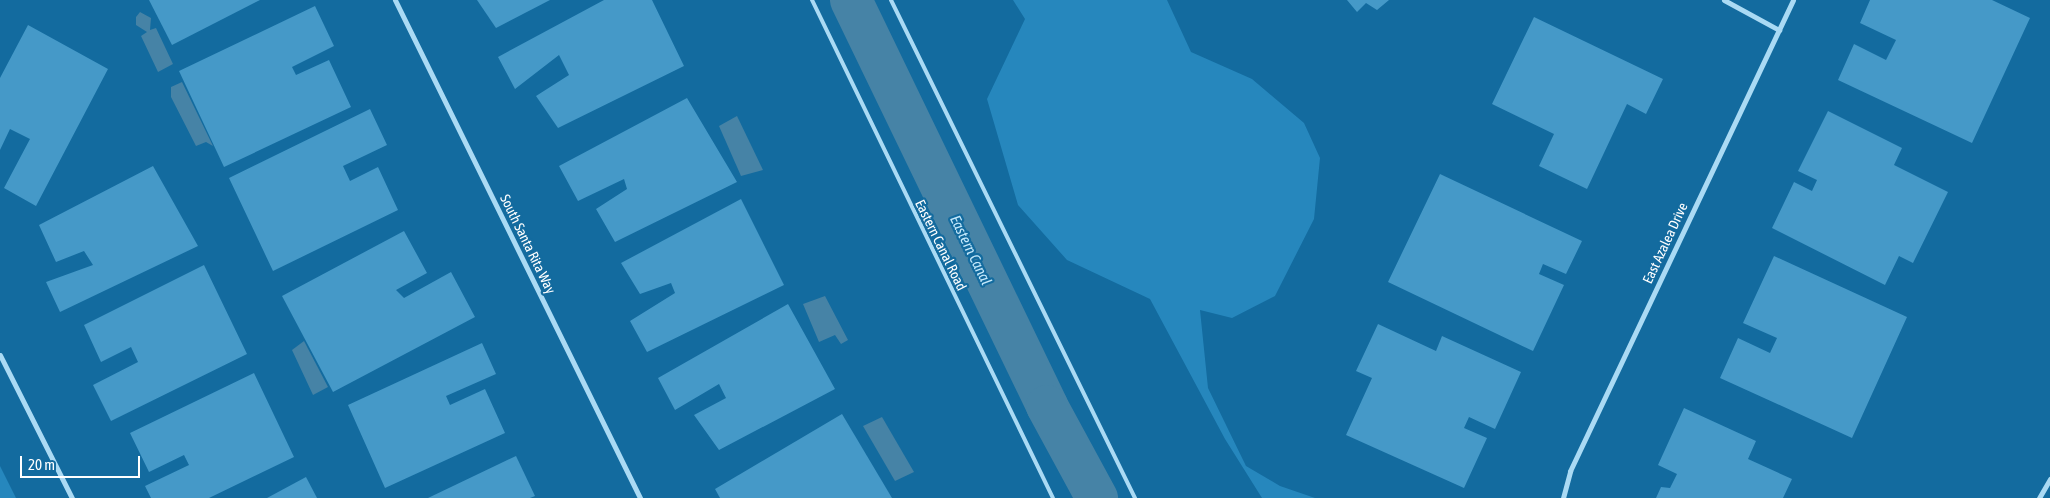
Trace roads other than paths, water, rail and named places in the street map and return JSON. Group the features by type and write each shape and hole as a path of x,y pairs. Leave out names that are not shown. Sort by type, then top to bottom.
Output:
{"street":[{"name":"South Santa Rita Way","path":"395,0 640,498"},
{"path":"1724,0 1779,30"},
{"name":"East Azalea Drive","path":"1563,498 1570,471 1793,0"},
{"path":"0,355 72,498"},
{"path":"2039,498 2050,480"}],"lane":[{"name":"Eastern Canal Road","path":"812,0 1053,498"},
{"path":"890,0 1135,498"}],"waterway":[{"name":"Eastern Canal","path":"851,0 1047,406 1097,498"}]}
